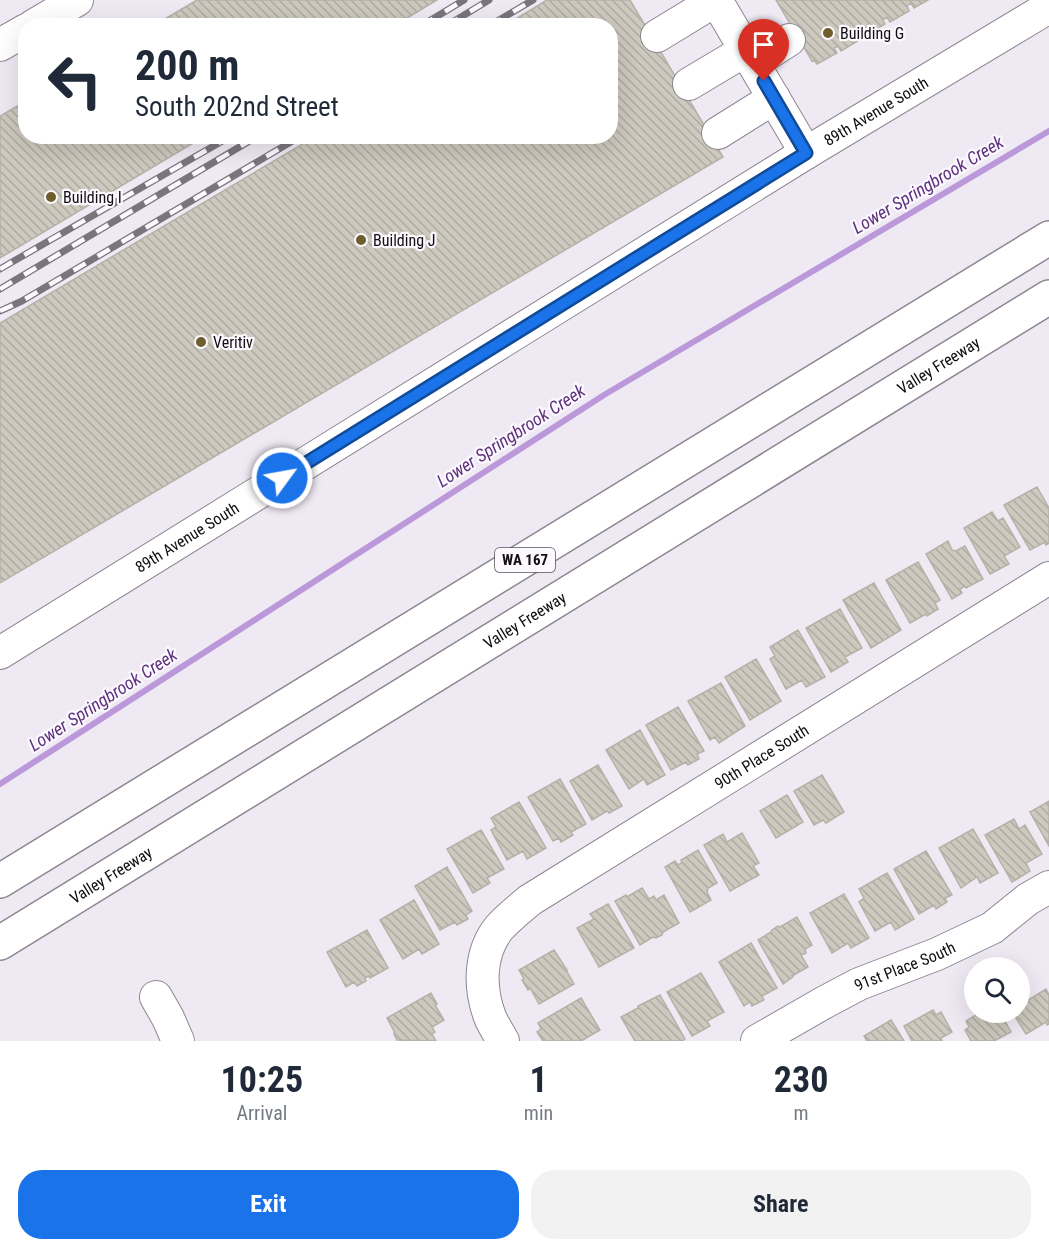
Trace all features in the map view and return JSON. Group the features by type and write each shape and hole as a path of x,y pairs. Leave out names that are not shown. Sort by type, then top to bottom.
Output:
{"highway":[{"name":"WA 167","path":"0,881 1049,238"},
{"name":"Valley Freeway","path":"0,943 1049,297"}],"street":[{"path":"47,18 77,0"},
{"path":"657,36 721,2 806,153"},
{"name":"89th Avenue South","path":"0,652 806,153 1049,7"},
{"path":"0,45 18,35"},
{"path":"689,84 789,40"},
{"path":"718,133 774,98"},
{"name":"90th Place South","path":"503,1041 490,1018 483,993 482,974 487,948 498,930 512,915 530,900 1049,578"},
{"name":"91st Place South","path":"757,1041 860,984 937,954 992,928 1028,899 1049,887"},
{"path":"156,997 178,1041"}],"building":[{"path":"197,0 437,0 407,18 167,18"},
{"name":"Building J","path":"547,0 630,0 723,157 0,583 0,323 302,144 618,144 618,18 517,18"},
{"name":"Building G","path":"776,0 928,0 914,8 911,3 907,6 909,11 890,22 887,17 883,20 885,24 865,36 863,31 858,34 861,39 841,51 838,46 834,48 837,53 817,64 814,60 812,61"},
{"name":"Building I","path":"18,106 18,144 192,144 0,258 0,116"},
{"path":"1037,487 1049,508 1049,543 1046,545 1045,542 1030,550 1004,505"},
{"path":"992,512 998,521 1003,518 1020,547 1004,556 1009,564 990,574 964,528"},
{"path":"948,541 952,550 956,551 965,546 983,579 960,589 962,593 952,599 926,554"},
{"path":"918,562 940,600 935,603 938,609 910,623 886,580"},
{"path":"874,583 901,630 871,648 843,600"},
{"path":"840,609 862,648 845,657 848,662 831,672 806,628"},
{"path":"798,630 825,677 806,687 802,680 786,689 770,659 775,656 770,647"},
{"path":"756,659 781,701 750,720 725,677"},
{"path":"721,683 745,726 719,743 715,737 710,740 688,701"},
{"path":"678,707 704,751 697,754 699,759 688,765 686,762 671,770 646,725"},
{"path":"640,730 665,775 647,785 644,779 629,789 606,750"},
{"path":"598,765 622,806 609,813 607,811 592,820 570,781"},
{"path":"822,775 844,812 826,823 823,820 814,825 794,791"},
{"path":"560,779 586,824 571,832 573,835 561,842 559,838 553,841 528,797"},
{"path":"787,795 803,822 776,838 760,811"},
{"path":"1049,801 1049,846 1030,812"},
{"path":"519,802 546,848 527,859 523,851 507,860 491,830 496,827 491,818"},
{"path":"1014,819 1019,829 1025,825 1042,854 1026,863 1030,871 1012,882 985,835"},
{"path":"973,829 998,873 980,883 977,877 961,888 939,848"},
{"path":"481,830 504,869 487,878 490,883 473,893 447,849"},
{"path":"742,833 759,863 753,866 759,875 730,891 704,845 723,834 727,842"},
{"path":"698,850 717,883 708,888 707,892 711,900 690,912 665,867 675,861 678,865 682,862 681,860"},
{"path":"926,851 952,895 945,898 947,902 936,909 934,905 919,914 894,869"},
{"path":"447,867 472,911 466,915 468,919 457,925 455,922 440,930 415,886"},
{"path":"887,873 914,919 895,930 891,922 875,931 859,902 864,898 859,889"},
{"path":"642,888 649,899 654,896 656,900 664,895 679,923 663,932 662,935 653,937 640,945 615,901"},
{"path":"844,894 869,938 851,948 848,943 832,953 810,913"},
{"path":"414,900 439,944 422,954 419,949 403,959 380,920"},
{"path":"608,904 634,948 599,967 577,928 594,919 590,914"},
{"path":"797,917 812,945 805,949 806,953 801,955 808,967 783,984 758,940 778,926"},
{"path":"367,930 388,968 370,978 369,976 365,978 366,981 357,986 354,982 346,987 327,952"},
{"path":"751,943 777,988 762,996 764,1000 752,1006 750,1002 744,1006 719,962"},
{"path":"554,950 574,984 539,1004 530,988 528,990 522,980 524,979 519,970"},
{"path":"701,973 724,1012 707,1021 710,1026 692,1036 667,992"},
{"path":"1046,989 1049,995 1049,1024 1047,1025 1046,1022 1026,1034 1019,1023 1030,1023 1030,999"},
{"path":"431,993 444,1020 432,1027 435,1032 432,1034 436,1041 397,1040 387,1018"},
{"path":"660,995 685,1039 682,1041 635,1041 621,1017"},
{"path":"581,998 600,1030 581,1041 543,1041 537,1032 541,1029 538,1023"},
{"path":"933,1010 936,1015 941,1012 952,1032 941,1038 942,1041 912,1041 904,1026"},
{"path":"891,1020 904,1041 867,1041 864,1036"},
{"path":"967,1023 1006,1023 1011,1032 994,1041 971,1041 965,1030 969,1027"}],"waterway":[{"name":"Lower Springbrook Creek","path":"0,784 604,395 1049,131"}],"railway":[{"path":"434,18 464,0"},
{"path":"459,18 489,0"},
{"path":"503,18 533,0"},
{"path":"0,269 217,144"},
{"path":"0,289 245,144"},
{"path":"0,311 22,301 287,144"}],"place":[{"name":"Building G","path":"828,33"},
{"name":"Building I","path":"51,197"},
{"name":"Building J","path":"361,240"},
{"name":"Veritiv","path":"201,342"}],"route":[{"path":"282,478 806,153 764,81"}]}
